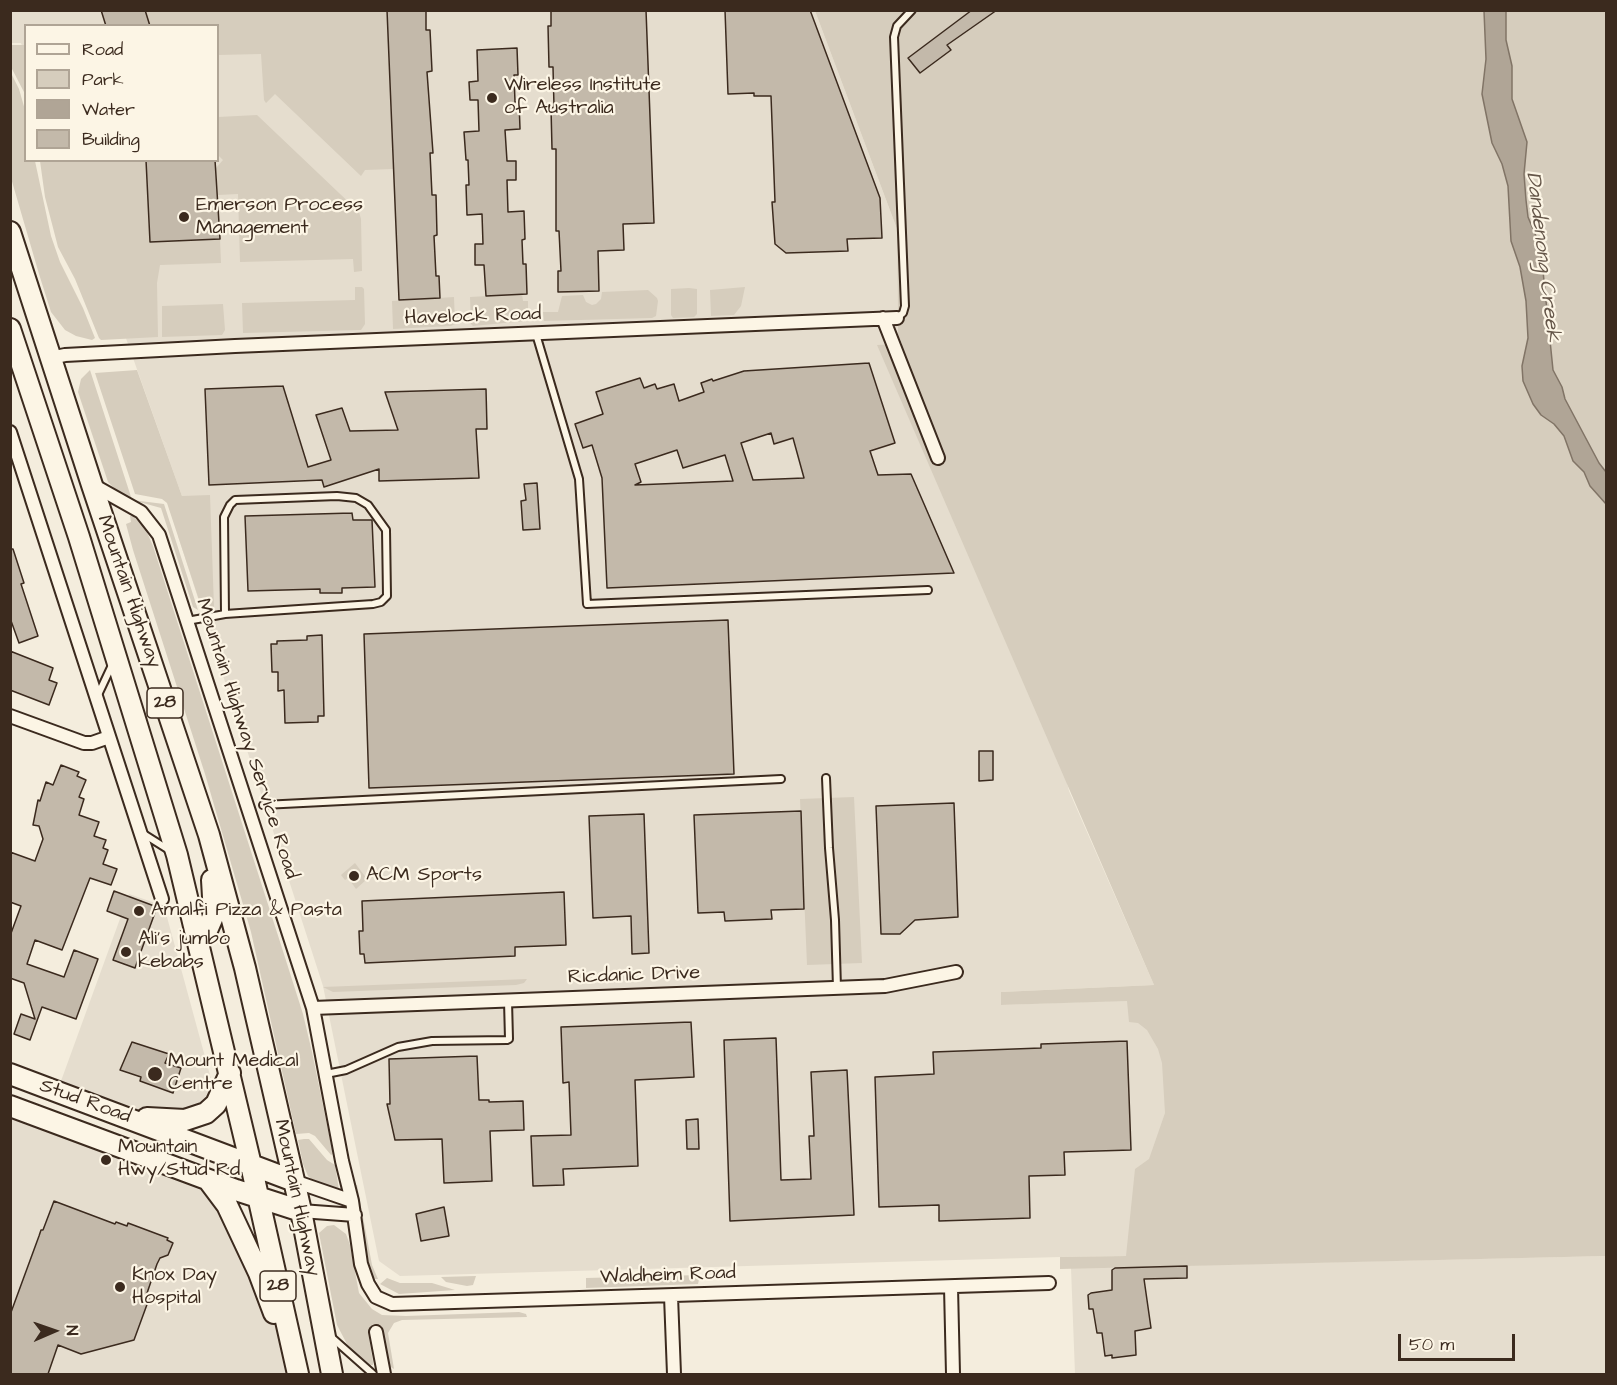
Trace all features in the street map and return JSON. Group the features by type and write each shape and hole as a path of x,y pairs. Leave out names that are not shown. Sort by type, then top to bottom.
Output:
{"main road":[{"name":"Mountain Highway","path":"10,232 209,835 245,968 301,1211 332,1374"},
{"name":"Mountain Highway","path":"10,329 116,656 177,855 230,1072 297,1374"},
{"path":"23,367 50,358"},
{"path":"198,939 208,928 214,914 209,835"},
{"path":"120,1115 179,1120 196,1118 216,1104 230,1072"},
{"path":"15,1076 42,1098 46,1107 46,1119"},
{"name":"Stud Road","path":"15,1076 294,1181"},
{"name":"Stud Road","path":"10,1106 209,1180 301,1211"},
{"path":"209,1180 224,1199 259,1273 297,1374"}],"street":[{"path":"883,318 938,458"},
{"name":"Havelock Road","path":"50,358 65,355 235,346 897,318"},
{"path":"10,432 162,899"},
{"name":"Mountain Highway Service Road","path":"92,485 141,512 159,535 313,1008 352,1201"},
{"path":"10,716 84,743 92,743 109,737"},
{"name":"Ricdanic Drive","path":"313,1008 885,986 956,972"},
{"path":"294,1181 352,1201"},
{"name":"Waldheim Road","path":"352,1201 361,1264 368,1284 376,1297 392,1304 1049,1283"},
{"path":"301,1211 355,1215"},
{"path":"951,1287 953,1374"},
{"path":"671,1296 674,1374"},
{"path":"376,1332 384,1374"}],"lane":[{"path":"897,318 903,313 905,306 894,37 897,26 912,10"},
{"path":"536,334 579,479 587,604 928,590"},
{"path":"187,621 225,614 381,602 387,596 386,530 368,505 356,498 337,496 235,500 224,517 225,614"},
{"path":"96,697 116,656"},
{"path":"826,778 837,988"},
{"path":"263,805 782,779"},
{"path":"140,831 177,855"},
{"path":"325,1075 346,1070 398,1047 432,1041 507,1040 509,1039 508,1000"},
{"path":"323,1329 373,1374"}],"shaded area":[{"path":"10,11 815,11 897,229 898,336 1038,658 1069,791 1154,985 1001,992 1001,1005 1191,998 1291,1254 1060,1257 400,1276 379,1261 323,986 178,536 183,527 182,496 63,162 219,162 219,24 24,24 24,51 21,43 11,43"},
{"path":"129,894 164,906 217,1101 212,1108 120,1115 57,1092"},
{"path":"10,1106 209,1180 259,1273 297,1374 11,1374"},
{"path":"1606,1256 1606,1374 1075,1374 1071,1268"}],"green space":[{"path":"145,11 387,11 393,169 365,170 361,176 275,94 266,103 261,54 219,55 219,24 150,24"},
{"path":"815,11 1606,11 1606,1256 1060,1269 1060,1257 1126,1256 1135,1169 1149,1159 1165,1113 1162,1063 1158,1049 1147,1030 1138,1023 1129,1022 1127,1001 1001,1005 1001,992 1154,985 877,345 902,344 898,335 897,229"},
{"path":"11,45 24,45 24,92 11,67"},
{"path":"11,73 24,106 24,162 35,162 51,236 60,262 95,338 92,340 76,336 65,330 51,312 11,178"},
{"path":"257,115 359,212 362,271 354,272 353,259 240,262 238,194 218,195 216,168 223,160 219,156 219,117"},
{"path":"40,162 146,162 150,242 220,239 221,263 160,265 157,283 158,337 101,340 75,279 58,247 45,197"},
{"path":"355,287 364,289 365,324 361,330 243,333 242,303 355,300"},
{"path":"745,287 741,306 734,315 711,316 710,290"},
{"path":"671,289 697,289 697,314 694,317 673,318"},
{"path":"648,290 658,301 656,316 652,318 544,321 543,312 558,312 562,296 583,295 586,302 592,305 601,299 602,292"},
{"path":"522,294 523,301 528,301 528,314 525,321 473,326 471,324 470,297"},
{"path":"454,297 455,324 393,329 392,301"},
{"path":"223,304 225,330 222,335 162,337 162,306"},
{"path":"90,370 132,500 118,492 108,482 78,392 81,379"},
{"path":"137,370 182,496 210,495 214,607 210,609 202,609 167,503 162,499 135,494 95,373"},
{"path":"132,500 164,504 198,610 193,607 161,508"},
{"path":"130,516 133,516 146,530 153,546 303,1014 333,1154 331,1155 315,1136 309,1133 296,1134 251,932 205,774 133,550 126,524 131,522"},
{"path":"854,797 862,963 807,965 800,799"},
{"name":"ACM Sports","path":"355,863 367,879 356,889 348,878 345,880 341,875"},
{"path":"527,979 524,983 516,985 333,992 323,987"},
{"path":"309,1139 327,1160 335,1165 339,1190 317,1184 308,1176 298,1140"},
{"path":"354,1185 357,1185 372,1265 378,1279 371,1274"},
{"path":"334,1225 346,1234 359,1293 372,1309 382,1315 519,1312 526,1314 527,1317 402,1320 394,1323 388,1333 394,1369 389,1366 381,1329 368,1332 373,1362 373,1365 370,1365 348,1346 337,1325 319,1233 327,1226"},
{"path":"700,1275 698,1284 586,1288 586,1278"},
{"path":"476,1276 473,1285 467,1286 446,1282 441,1277"},
{"path":"387,1278 400,1283 432,1283 455,1290 399,1294 380,1284"}],"water":[{"path":"1484,11 1506,11 1506,40 1512,66 1512,99 1527,142 1524,174 1526,200 1528,217 1538,241 1542,261 1553,370 1562,387 1565,399 1606,472 1606,504 1590,486 1584,472 1573,461 1564,436 1554,424 1541,415 1533,404 1523,381 1522,366 1528,338 1526,301 1520,267 1511,241 1508,186 1502,164 1492,143 1482,94 1486,59"}],"building":[{"path":"101,10 145,10 149,24 105,24"},
{"path":"387,10 426,10 426,30 430,30 432,71 427,72 433,153 430,153 432,195 436,195 437,235 434,236 436,276 439,276 440,298 399,300"},
{"path":"551,10 646,10 654,223 623,224 624,250 598,251 599,291 558,292 558,271 561,271 559,231 556,231 556,149 552,149 553,67 549,67 548,26 551,26"},
{"path":"725,10 810,10 880,198 882,238 847,239 848,251 786,253 775,244 772,202 775,202 771,96 754,96 754,93 728,94"},
{"path":"972,10 997,10 947,45 951,50 920,73 908,58"},
{"path":"517,48 518,75 514,75 515,102 519,101 520,129 505,130 507,161 516,161 516,180 507,180 508,212 524,211 525,239 522,240 527,294 486,296 484,265 475,265 475,244 483,244 482,214 467,215 466,185 469,185 464,132 479,131 478,100 470,100 469,82 478,81 477,50"},
{"name":"Emerson Process Management","path":"146,162 215,162 220,239 150,242"},
{"path":"869,363 895,443 870,451 878,475 911,474 954,573 607,588 602,478 592,445 583,448 575,424 603,414 596,392 640,378 644,388 655,384 657,389 674,384 679,401 704,392 701,383 744,371","holes":["771,433 774,444 793,438 804,478 753,480 741,443","677,450 683,468 725,455 733,481 635,485 641,482 635,464"]},
{"path":"283,386 308,467 331,460 316,415 342,408 350,431 398,430 385,392 486,389 487,429 476,429 479,478 379,481 379,469 324,487 322,480 209,485 205,389"},
{"path":"537,483 540,529 523,530 521,501 526,500 524,484"},
{"path":"352,513 353,520 372,520 375,587 342,588 342,593 320,593 320,589 248,591 245,516"},
{"path":"10,549 13,549 24,583 21,584 38,636 19,643 10,618"},
{"path":"728,620 734,774 369,788 364,634"},
{"path":"322,635 324,716 318,716 318,722 285,723 284,690 278,691 278,672 272,672 271,644 277,644 277,641 307,640 307,636"},
{"path":"10,651 53,668 49,680 57,683 49,705 10,690"},
{"path":"979,751 993,751 993,780 979,781"},
{"path":"61,765 79,772 77,776 86,780 79,797 84,799 79,815 99,822 94,836 106,840 103,848 108,850 103,864 117,869 111,885 90,878 62,950 35,940 27,964 64,977 74,950 98,959 76,1019 42,1007 30,1040 14,1034 21,1014 35,1019 24,983 10,978 10,936 21,906 10,902 10,852 35,861 43,839 39,826 33,825 38,800 40,801 46,782 53,785"},
{"path":"954,803 958,917 915,920 900,934 881,934 876,806"},
{"path":"801,811 804,909 771,910 772,919 725,921 724,912 698,913 694,815"},
{"path":"644,814 649,953 632,954 631,916 593,918 589,816"},
{"path":"114,891 157,907 135,968 113,960 128,919 107,911"},
{"path":"564,892 566,945 515,947 515,956 365,963 364,954 360,954 359,931 363,931 362,901"},
{"path":"691,1022 694,1077 635,1080 638,1166 563,1169 564,1185 533,1186 531,1136 571,1135 569,1082 563,1083 561,1027"},
{"path":"776,1038 781,1180 811,1179 809,1136 814,1136 811,1072 847,1070 854,1215 730,1221 724,1040"},
{"path":"1127,1041 1131,1150 1064,1152 1065,1175 1029,1176 1030,1218 939,1221 939,1205 879,1207 875,1077 934,1074 933,1052 1041,1048 1041,1044"},
{"name":"Mount Medical Centre","path":"132,1042 169,1054 165,1063 181,1068 173,1093 140,1081 141,1077 120,1070"},
{"path":"477,1056 479,1100 523,1101 524,1130 490,1131 492,1181 444,1183 442,1139 395,1140 387,1104 390,1104 389,1059"},
{"path":"698,1119 699,1149 687,1149 686,1120"},
{"path":"54,1201 115,1224 116,1222 127,1226 128,1223 168,1238 167,1240 173,1243 168,1255 160,1258 157,1264 145,1299 149,1299 134,1340 81,1354 58,1345 48,1374 10,1374 10,1315"},
{"path":"444,1207 449,1236 421,1241 416,1214"},
{"path":"1187,1266 1187,1278 1144,1279 1151,1328 1135,1331 1136,1355 1112,1358 1112,1355 1105,1356 1102,1333 1097,1333 1093,1309 1089,1309 1088,1295 1112,1290 1112,1270 1115,1268"}],"place":[{"name":"Wireless Institute of Australia","path":"492,98"},
{"name":"Emerson Process Management","path":"184,217"},
{"name":"ACM Sports","path":"354,876"},
{"name":"Amalfi Pizza & Pasta","path":"139,911"},
{"name":"Ali’s jumbo kebabs","path":"126,952"},
{"name":"Mount Medical Centre","path":"155,1074"},
{"name":"Mountain Hwy/Stud Rd","path":"106,1160"},
{"name":"Knox Day Hospital","path":"120,1287"}],"water label":[{"name":"Dandenong Creek","path":"1542,257"}]}
